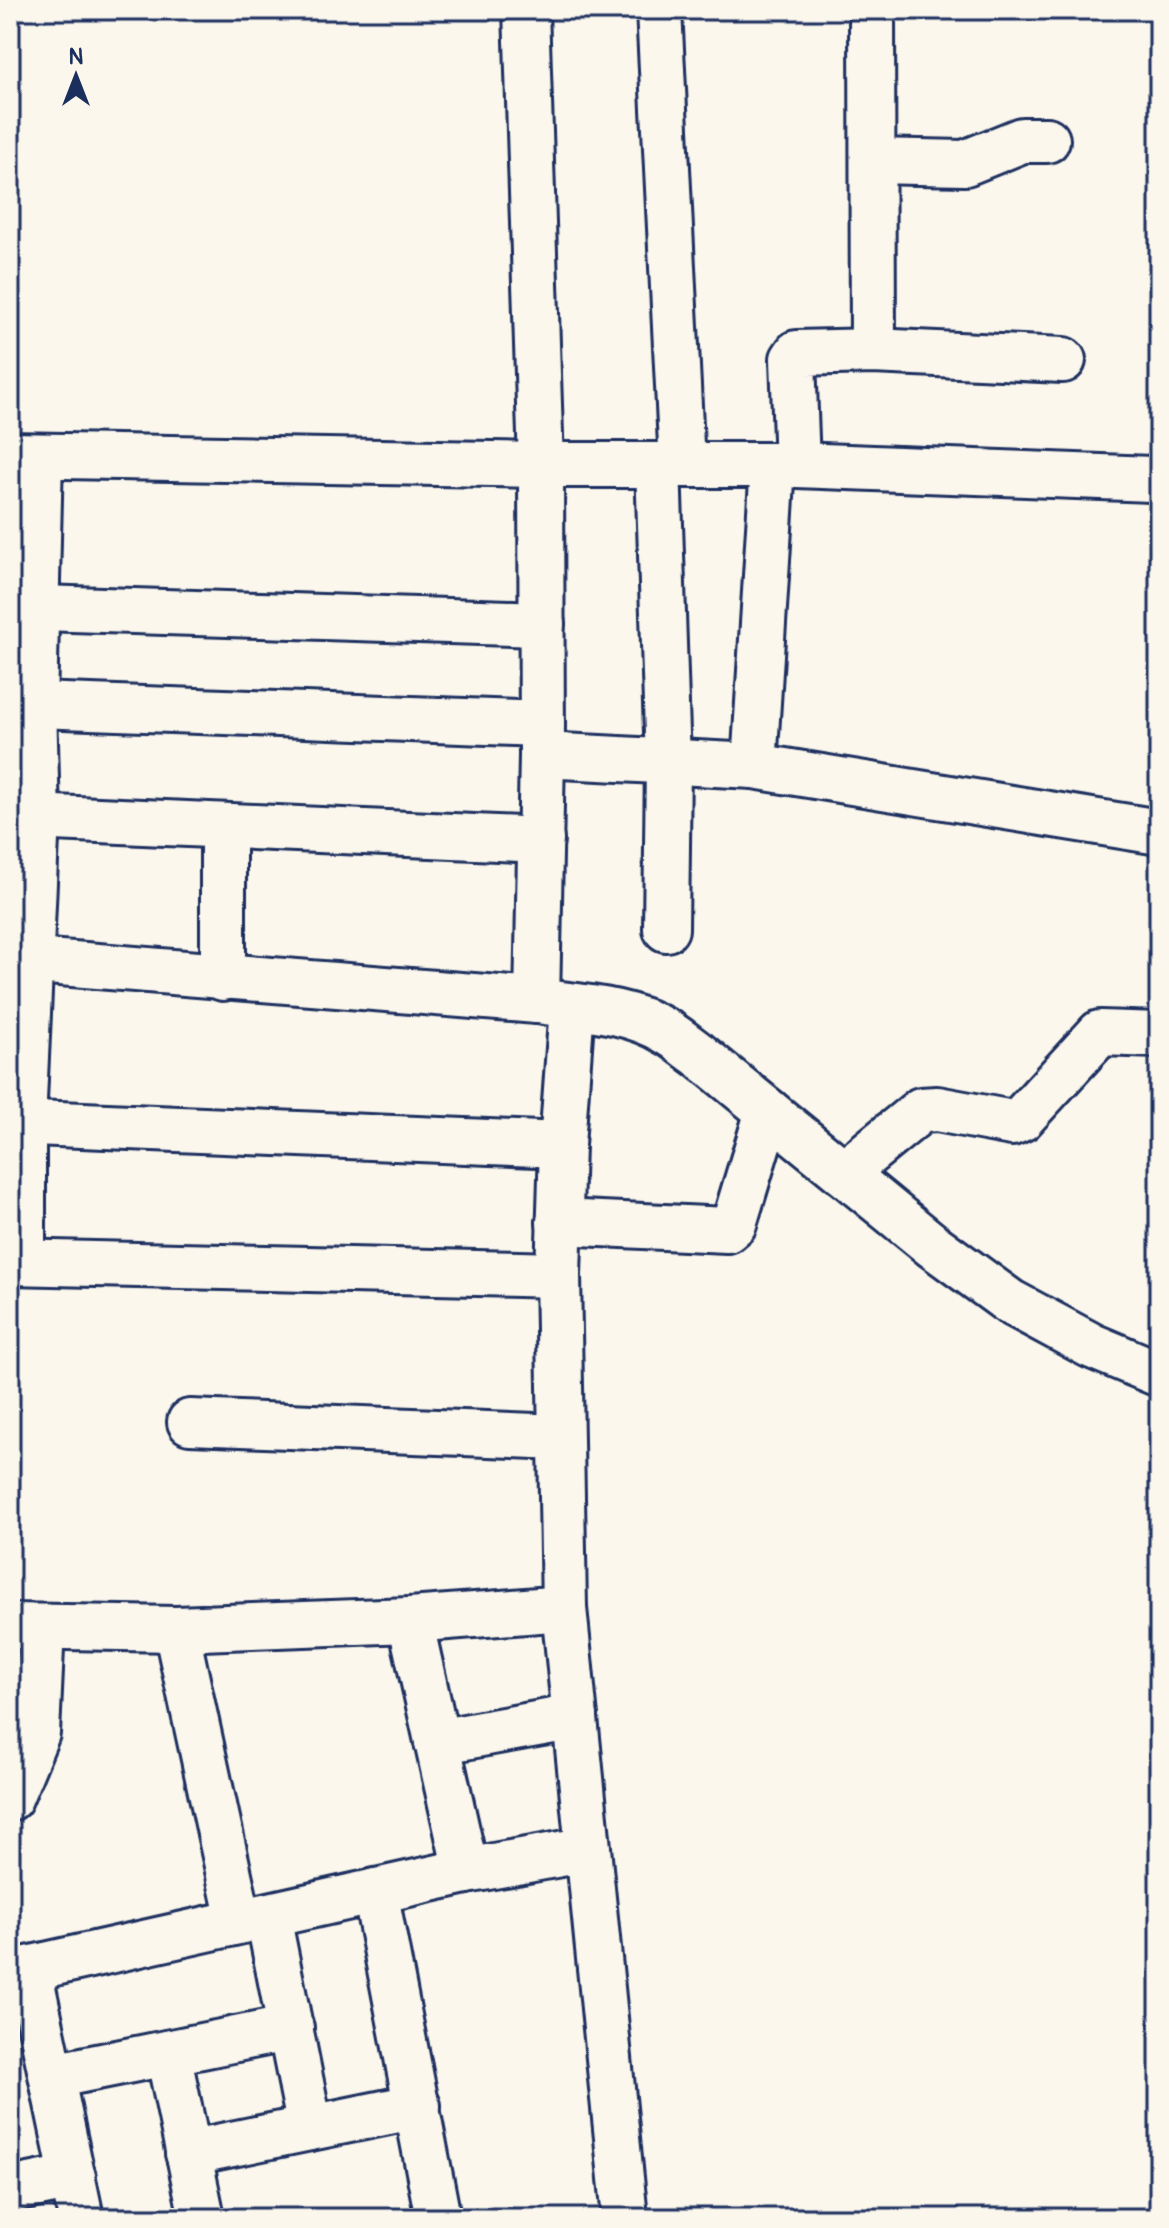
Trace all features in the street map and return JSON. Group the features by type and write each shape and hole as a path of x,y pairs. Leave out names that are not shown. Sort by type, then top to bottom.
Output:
{"street":[{"path":"526,10 541,465 541,840 562,1145 558,1275 564,1608 625,2218"},
{"path":"659,10 670,465 666,929"},
{"path":"872,10 873,351"},
{"path":"873,161 960,163 1022,140 1047,140"},
{"path":"754,766 794,354 801,351 873,351 1063,360"},
{"path":"558,1275 17,1262 25,456 541,465 785,465 1151,479 1159,476"},
{"path":"23,608 542,624"},
{"path":"22,704 542,740 668,763 754,766 1159,832"},
{"path":"23,817 541,840"},
{"path":"223,826 223,978"},
{"path":"20,960 554,1003 606,1010 666,1031 932,1245 1010,1302 1092,1346 1159,1374"},
{"path":"844,1173 921,1110 937,1109 1012,1123 1021,1119 1100,1033 1159,1035"},
{"path":"559,1222 727,1230 734,1224 768,1111"},
{"path":"17,1122 562,1145"},
{"path":"190,1422 560,1437"},
{"path":"10,1798 37,1733 26,1626 176,1629 410,1620 564,1608"},
{"path":"410,1620 466,1871"},
{"path":"176,1629 253,1918 291,2028 310,2128"},
{"path":"437,1742 575,1717"},
{"path":"10,2190 77,2197 52,2076 20,1971 466,1871 588,1849"},
{"path":"375,1891 438,2218"},
{"path":"52,2076 291,2028"},
{"path":"168,2053 202,2218"},
{"path":"188,2153 418,2106"}]}
